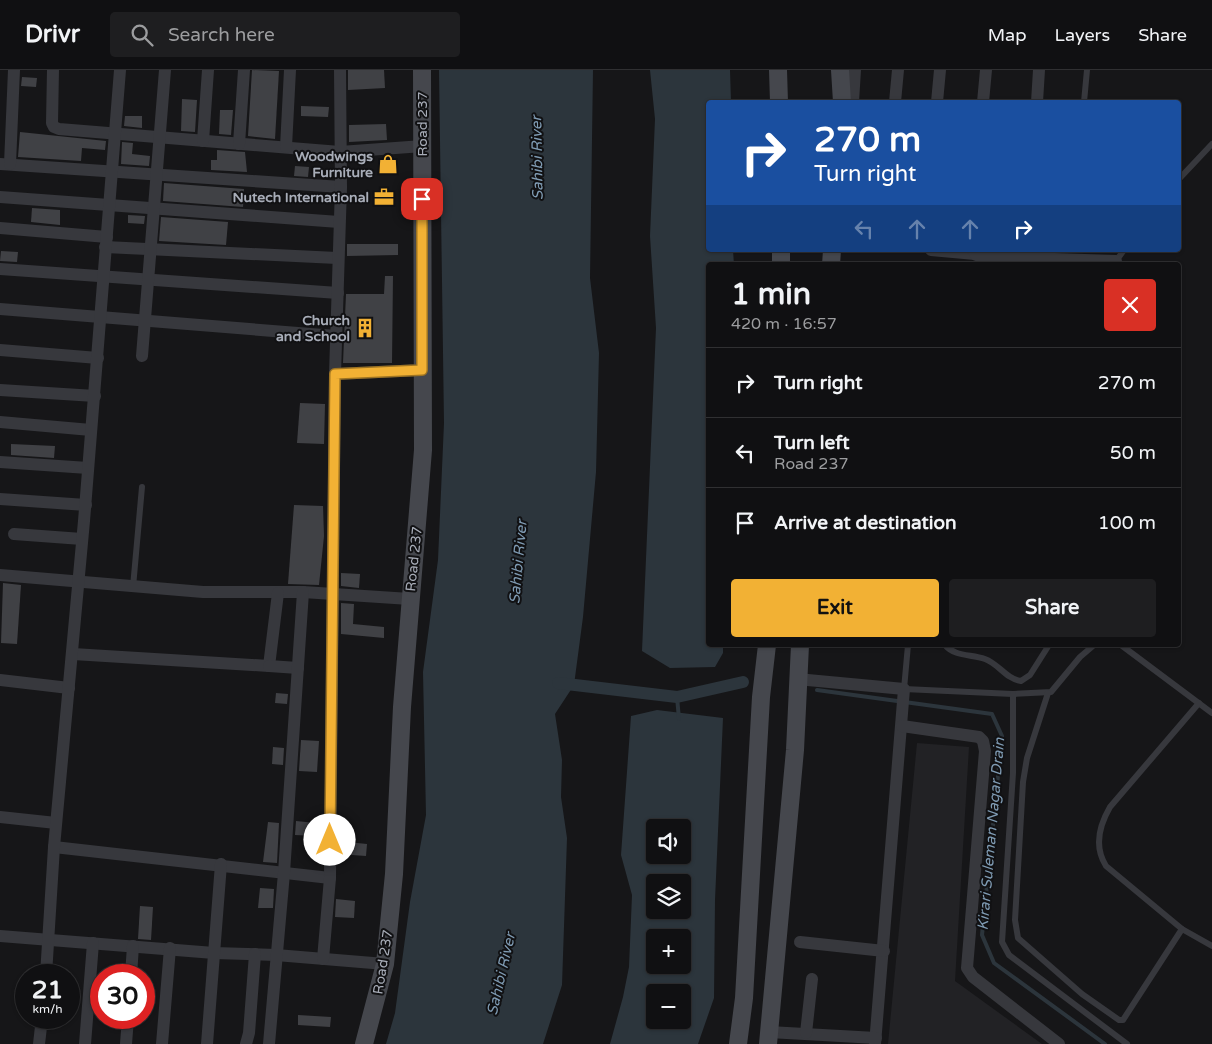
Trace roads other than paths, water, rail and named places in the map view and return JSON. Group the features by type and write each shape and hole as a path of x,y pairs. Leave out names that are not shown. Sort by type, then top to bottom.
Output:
{"street":[{"path":"14,70 5,164 341,187"},
{"path":"53,70 54,127 116,135 340,152 423,146"},
{"path":"47,964 54,847 86,505 120,70"},
{"path":"142,356 150,280 165,70"},
{"path":"203,141 208,70"},
{"path":"239,144 244,70"},
{"path":"286,147 290,70"},
{"path":"323,959 330,878 335,374 338,293 337,258 341,187 340,70"},
{"name":"Road 237","path":"364,1044 385,964 394,874 410,599 423,450 422,70"},
{"path":"778,70 778,100"},
{"path":"840,70 842,100"},
{"path":"853,100 855,70"},
{"path":"896,100 898,70"},
{"path":"937,100 940,70"},
{"path":"983,100 986,70"},
{"path":"1036,100 1039,70"},
{"path":"0,197 339,222"},
{"path":"0,228 152,248 337,258"},
{"path":"974,252 1073,255 1110,262"},
{"path":"0,269 338,293"},
{"path":"0,310 336,336"},
{"path":"0,350 98,358"},
{"path":"335,374 422,370"},
{"path":"0,390 95,396"},
{"path":"0,422 91,430"},
{"path":"0,462 88,468"},
{"path":"0,499 86,505"},
{"path":"14,534 82,539"},
{"path":"0,575 203,592 303,592 410,599"},
{"path":"269,1044 284,873 303,592"},
{"path":"268,666 278,593"},
{"path":"738,1044 744,998 761,697 767,647"},
{"path":"797,679 904,694 876,1041 806,1033 769,1038 795,750 797,679 800,647"},
{"path":"72,654 298,668"},
{"path":"0,680 69,688"},
{"path":"902,722 979,737 983,741 986,751 967,968 973,976 1059,1044"},
{"path":"0,817 56,823"},
{"path":"54,847 221,864 330,878"},
{"path":"207,1044 221,864"},
{"path":"0,936 385,964"},
{"path":"800,942 884,951"},
{"path":"85,1044 93,943"},
{"path":"132,964 133,946"},
{"path":"162,1044 170,948"},
{"path":"246,1044 249,1033 255,954"},
{"path":"806,1033 812,979"},
{"path":"39,1044 41,1029"},
{"path":"126,1044 127,1029"}],"lane":[{"path":"1084,100 1087,70"},
{"path":"1181,177 1212,144"},
{"path":"1181,168 1186,172"},
{"path":"133,587 142,487"},
{"path":"908,647 904,694 1048,693"},
{"path":"947,647 953,652 992,662 1010,678 1021,681 1030,675 1048,647"},
{"path":"1092,647 1080,657 1048,693 1027,758 1023,782 1015,920 1018,938 1082,994 1118,1020 1123,1020 1182,929"},
{"path":"1124,647 1212,713"},
{"path":"1013,694 1013,773 1002,942 1009,955 1127,1044"},
{"path":"1199,703 1110,807 1103,820 1098,847 1100,857 1106,866 1182,929 1212,946"}],"water":[{"name":"Sahibi River","path":"439,70 593,70 590,278 599,353 596,472 583,617 574,685 555,714 562,760 561,797 567,838 562,985 543,1044 386,1044 395,1013 410,902 426,815 423,672 438,560 444,423"},
{"path":"650,70 730,70 731,100 706,100 706,252 733,252 734,262 706,262 706,647 723,647 723,653 715,667 670,668 642,651 656,328 650,236 655,119"},
{"path":"657,710 723,718 715,900 714,998 698,1044 610,1044 629,967 632,895 621,855 631,716"}],"waterway":[{"path":"558,683 677,697 743,682"},
{"name":"Kirari Suleman Nagar Drain","path":"817,690 992,714 1002,736 982,935 994,963 1105,1044"},
{"path":"677,697 679,719"}],"place":[{"name":"Woodwings Furniture","path":"388,164"},
{"name":"Nutech International","path":"384,197"},
{"name":"Church and School","path":"365,328"}]}
